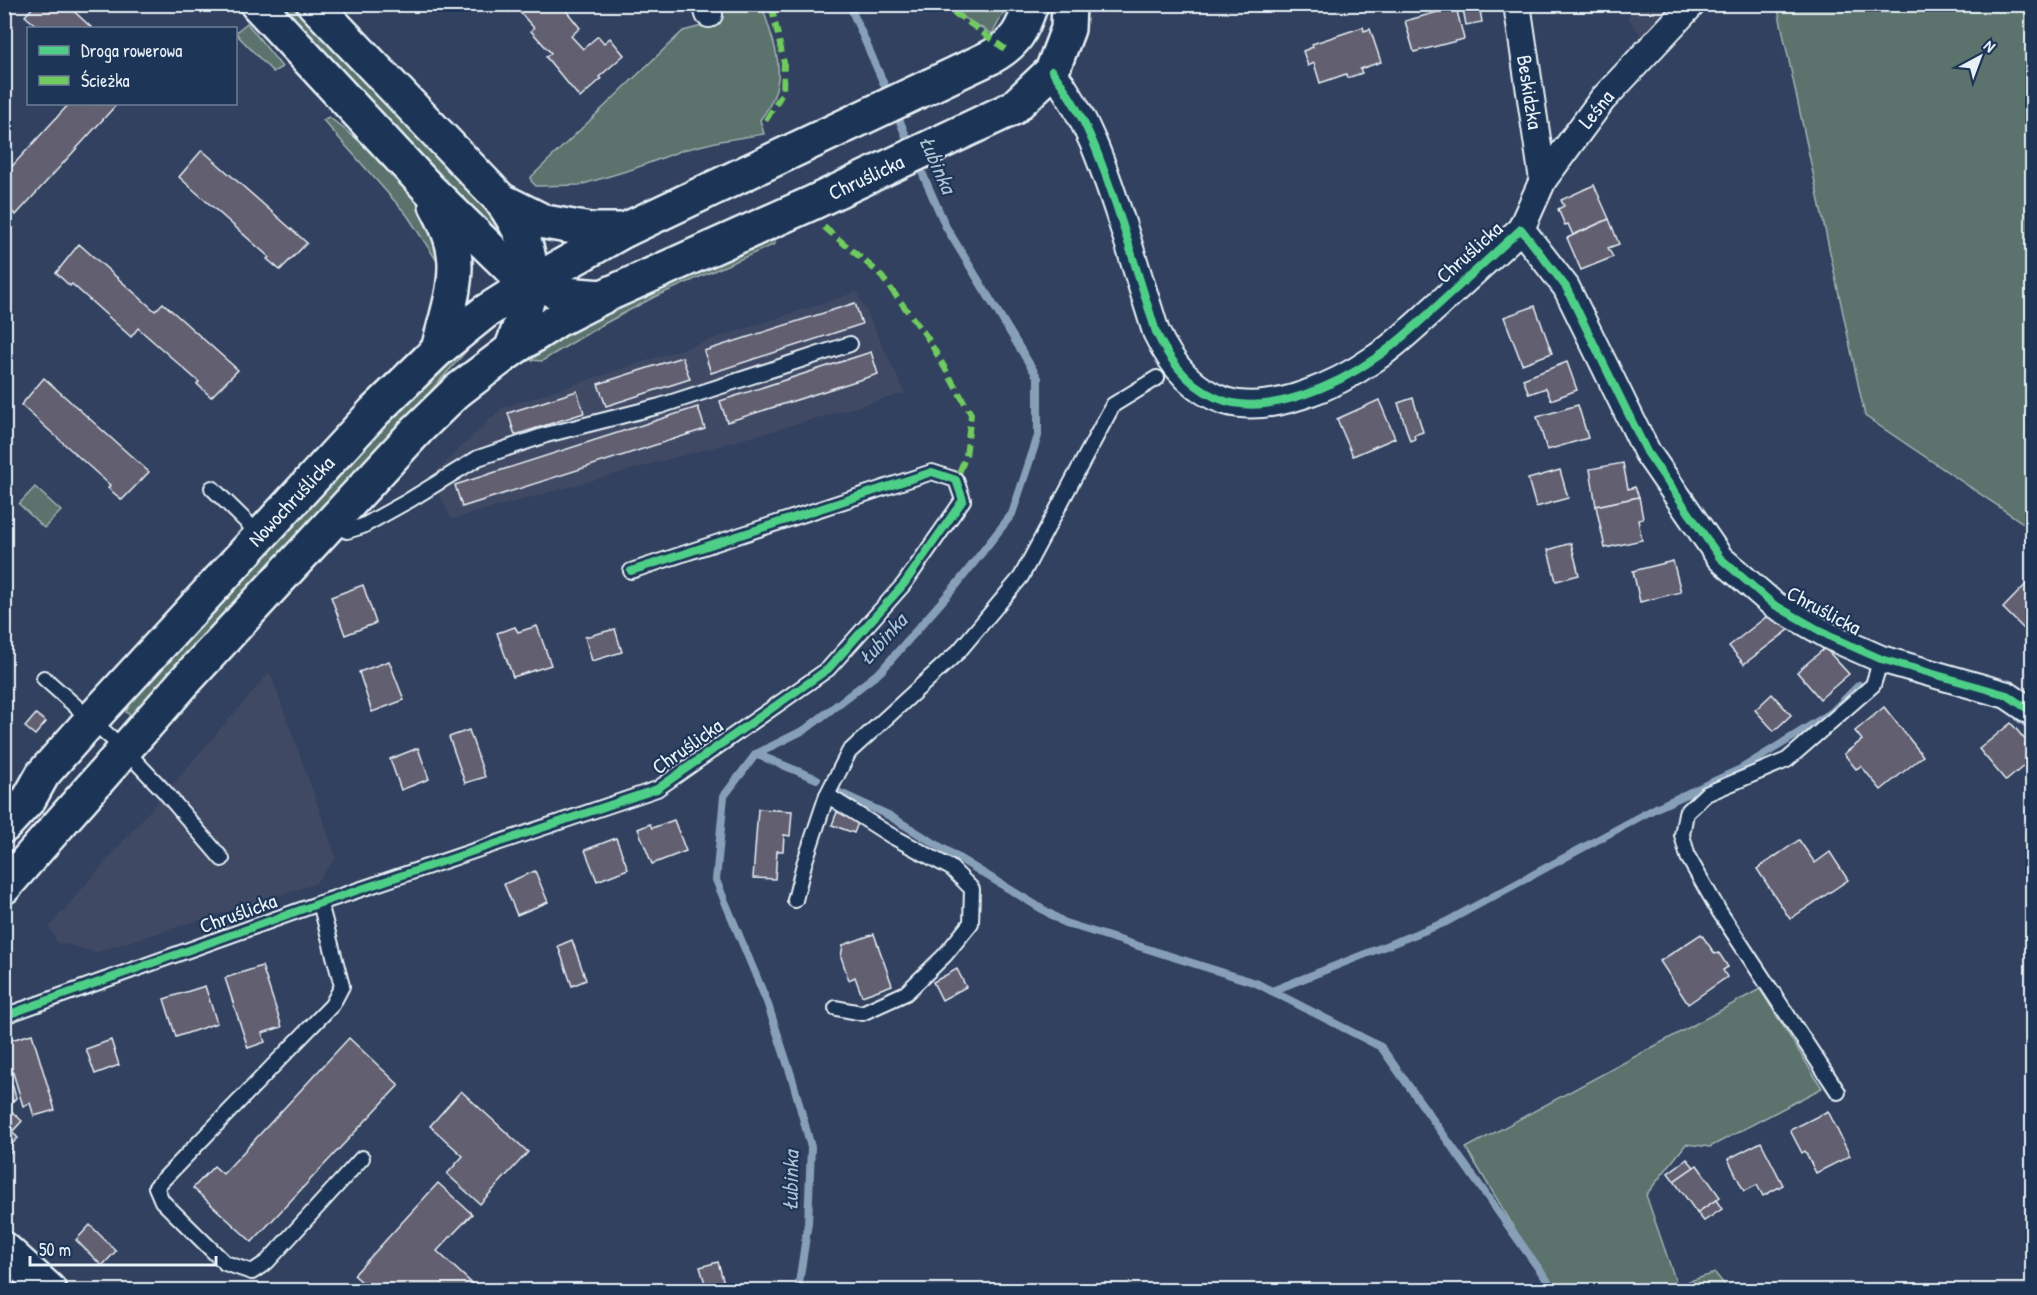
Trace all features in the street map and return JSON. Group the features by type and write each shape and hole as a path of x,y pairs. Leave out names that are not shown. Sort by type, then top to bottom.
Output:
{"main road":[{"path":"256,4 429,189 514,272 531,283 565,294 602,297"},
{"path":"315,4 501,200 517,223 530,259 531,283 527,308 511,350"},
{"path":"1052,71 1068,29 1069,4"},
{"path":"501,200 545,222 590,230 625,230 991,57 1005,49 1027,16"},
{"path":"1027,16 1052,71"},
{"name":"Chruślicka","path":"602,297 812,203 1013,108 1052,71"},
{"path":"429,189 450,236 455,255 452,291 438,350"},
{"name":"Nowochruślicka","path":"4,826 30,798 43,774 91,720 375,411 438,350 485,312 625,230"},
{"name":"Nowochruślicka","path":"4,887 184,681 330,522 433,415 457,392 511,350 559,319 602,297"},
{"path":"4,1249 49,1290"}],"street":[{"name":"Beskidzka","path":"1517,4 1543,180"},
{"name":"Leśna","path":"1521,229 1543,180 1602,100 1692,4"},
{"name":"Chruślicka","path":"1052,71 1068,92 1092,136 1156,332 1166,354 1188,379 1224,401 1250,405 1302,396 1345,377 1400,340 1521,229 1566,287 1647,452 1720,558 1773,604 1831,637 1881,659 2007,695 2032,712"}],"lane":[{"path":"330,522 347,531 363,526 478,458 546,435 660,406 850,344"},
{"path":"795,900 804,864 827,795 849,752 959,651 1021,577 1113,405 1157,378"},
{"name":"Chruślicka","path":"4,1016 320,903 657,789 828,669 904,584 963,500 956,480 932,472 631,570"},
{"path":"212,488 260,535"},
{"path":"1838,1092 1719,911 1688,857 1682,835 1686,813 1706,794 1787,760 1873,685 1881,659"},
{"path":"44,678 124,750 164,791 222,859"},
{"path":"827,795 890,835 951,868 972,889 971,923 945,955 906,993 862,1013 836,1008"},
{"path":"320,903 342,986 332,1005 156,1186 162,1201 225,1263 252,1272 267,1262 362,1158"}],"shaded area":[{"path":"1639,5 1680,5 1644,38 1627,18"},
{"path":"857,292 905,393 452,519 430,477 502,408"},
{"path":"270,672 336,857 315,884 96,952 57,942 49,927"}],"green space":[{"path":"275,4 290,5 366,77 504,225 493,236"},
{"path":"717,5 762,5 778,64 776,91 760,120 764,134 683,150 633,169 580,185 536,186 531,181 531,177 683,31 721,21"},
{"path":"942,5 1008,5 992,34"},
{"path":"1777,5 2032,5 2032,529 1865,416"},
{"path":"247,23 282,67 273,72 239,37 237,31"},
{"path":"329,117 364,145 404,185 440,232 441,267 407,215 323,120"},
{"path":"775,240 775,244 654,297 542,361 531,360 582,324 667,282"},
{"path":"486,329 155,699 131,716 126,712 138,687 393,410"},
{"path":"35,487 61,511 44,528 19,504"},
{"path":"1760,989 1822,1088 1710,1147 1686,1144 1646,1195 1677,1285 1715,1273 1729,1290 1552,1290 1466,1148"}],"building":[{"path":"36,4 66,4 91,27 38,27 25,16"},
{"path":"504,4 561,4 580,28 571,36 583,49 598,36 604,43 610,38 624,55 580,98 546,57 551,53 531,31 534,28 515,7 510,12"},
{"path":"1462,4 1479,4 1482,22 1466,25"},
{"path":"1456,7 1464,39 1414,52 1405,21"},
{"path":"1363,27 1364,31 1370,29 1381,62 1360,69 1362,73 1347,78 1346,74 1320,83 1314,63 1308,66 1303,51 1313,47 1312,44"},
{"path":"68,105 116,105 16,215 4,205 4,175"},
{"path":"202,150 307,243 280,270 267,259 269,257 179,177"},
{"path":"1594,185 1609,219 1573,235 1568,224 1565,225 1558,209 1564,206 1561,200"},
{"path":"1609,219 1619,244 1608,248 1613,257 1581,270 1567,238"},
{"path":"79,244 155,311 163,303 238,370 211,397 197,384 199,382 138,328 131,337 72,284 70,286 56,273"},
{"path":"855,303 862,324 711,373 704,351"},
{"path":"1535,306 1552,353 1522,364 1504,317"},
{"path":"871,352 878,374 727,422 720,401"},
{"path":"682,357 690,379 606,406 598,384"},
{"path":"1567,362 1577,390 1551,400 1546,388 1529,394 1523,379"},
{"path":"44,378 149,472 122,500 108,488 110,485 21,405"},
{"path":"577,391 584,413 515,435 508,413"},
{"path":"1413,398 1423,432 1414,435 1415,439 1410,441 1398,403"},
{"path":"1379,400 1395,438 1353,456 1337,419"},
{"path":"1578,405 1588,438 1547,450 1537,417"},
{"path":"698,407 705,429 462,507 455,485"},
{"path":"1623,463 1628,489 1635,487 1639,497 1596,506 1590,469"},
{"path":"1560,470 1568,498 1536,507 1528,479"},
{"path":"1639,497 1643,519 1638,520 1642,540 1605,548 1596,506"},
{"path":"1571,543 1579,575 1556,581 1548,550"},
{"path":"1673,561 1681,592 1640,602 1633,571"},
{"path":"2032,578 2032,637 2003,608"},
{"path":"363,585 376,623 345,635 331,597"},
{"path":"1775,610 1790,629 1744,664 1729,646"},
{"path":"4,617 13,624 4,634"},
{"path":"537,626 551,665 513,677 497,633 515,627 518,632"},
{"path":"615,629 622,652 592,661 585,637"},
{"path":"1825,648 1849,674 1820,699 1797,672"},
{"path":"389,661 404,700 372,712 359,672"},
{"path":"1772,694 1791,715 1774,731 1755,710"},
{"path":"1884,707 1923,756 1881,790 1861,766 1856,769 1844,754 1862,740 1855,731"},
{"path":"36,714 46,722 35,735 25,727"},
{"path":"2011,723 2027,742 2025,744 2032,753 2032,759 2006,781 1979,749"},
{"path":"469,730 485,777 465,783 449,737"},
{"path":"418,748 429,779 401,790 390,759"},
{"path":"758,809 792,811 790,836 784,835 783,851 777,851 775,879 753,878"},
{"path":"837,812 859,820 854,833 832,825"},
{"path":"674,820 686,851 652,864 638,829 650,824 652,828"},
{"path":"616,838 628,869 597,881 585,850"},
{"path":"1799,840 1815,863 1830,852 1848,880 1790,919 1757,869"},
{"path":"535,871 548,902 517,915 504,884"},
{"path":"874,934 892,985 862,996 855,977 849,980 841,957 843,945"},
{"path":"1701,934 1715,954 1719,953 1728,967 1723,970 1727,977 1688,1004 1660,961"},
{"path":"572,940 586,980 572,986 558,946"},
{"path":"262,966 282,1027 262,1033 265,1042 248,1048 225,978"},
{"path":"957,969 966,987 942,1000 933,982"},
{"path":"205,986 217,1023 176,1037 164,999"},
{"path":"32,1034 55,1110 34,1116 30,1103 23,1106 12,1069 4,1069 4,1042"},
{"path":"349,1038 399,1085 252,1242 193,1188 214,1166 223,1174"},
{"path":"111,1040 119,1065 95,1074 86,1049"},
{"path":"4,1079 13,1087 16,1098 7,1107 22,1121 12,1132 18,1138 9,1147 12,1151 7,1156 4,1154"},
{"path":"461,1091 528,1152 480,1204 447,1174 463,1156 430,1126"},
{"path":"1828,1111 1850,1156 1816,1173 1805,1151 1802,1153 1790,1130"},
{"path":"1761,1142 1783,1185 1763,1196 1757,1185 1744,1191 1728,1159"},
{"path":"1687,1159 1694,1167 1674,1181 1668,1173"},
{"path":"1697,1165 1720,1197 1697,1213 1674,1181"},
{"path":"438,1183 472,1214 437,1251 479,1290 371,1290 354,1275"},
{"path":"1716,1200 1722,1209 1704,1221 1697,1213"},
{"path":"90,1225 116,1251 102,1266 76,1240"},
{"path":"718,1262 726,1290 707,1290 700,1267"}],"waterway":[{"name":"Łubinka","path":"849,4 890,98"},
{"name":"Łubinka","path":"896,112 911,148"},
{"name":"Łubinka","path":"798,1290 808,1223 811,1147 792,1078 767,1002 716,880 724,796 756,754 806,729 881,671 958,583 1012,514 1038,436 1038,378 946,227 917,161"},
{"path":"1272,991 1446,922 1656,808 1741,769 1831,713 1859,685"},
{"path":"2019,718 2032,728"},
{"path":"756,754 817,779"},
{"path":"840,793 888,815 1065,923 1256,983 1381,1047 1554,1290"}],"marked path":[{"path":"766,120 783,92 784,63 771,4"},
{"path":"937,4 961,17 1005,49"},
{"path":"824,227 879,273 927,337 971,414 966,456 956,480"}],"cycle path":[{"path":"1052,71 1076,107 1102,165 1156,332 1175,364 1202,390 1225,401 1262,404 1303,395 1342,378 1359,369 1399,340 1521,229 1566,287 1647,452 1720,558 1773,604 1831,637 1881,659 2007,695 2032,712"},
{"path":"4,1016 320,903 657,789 828,669 904,584 963,500 956,480 932,472 631,571"}]}
